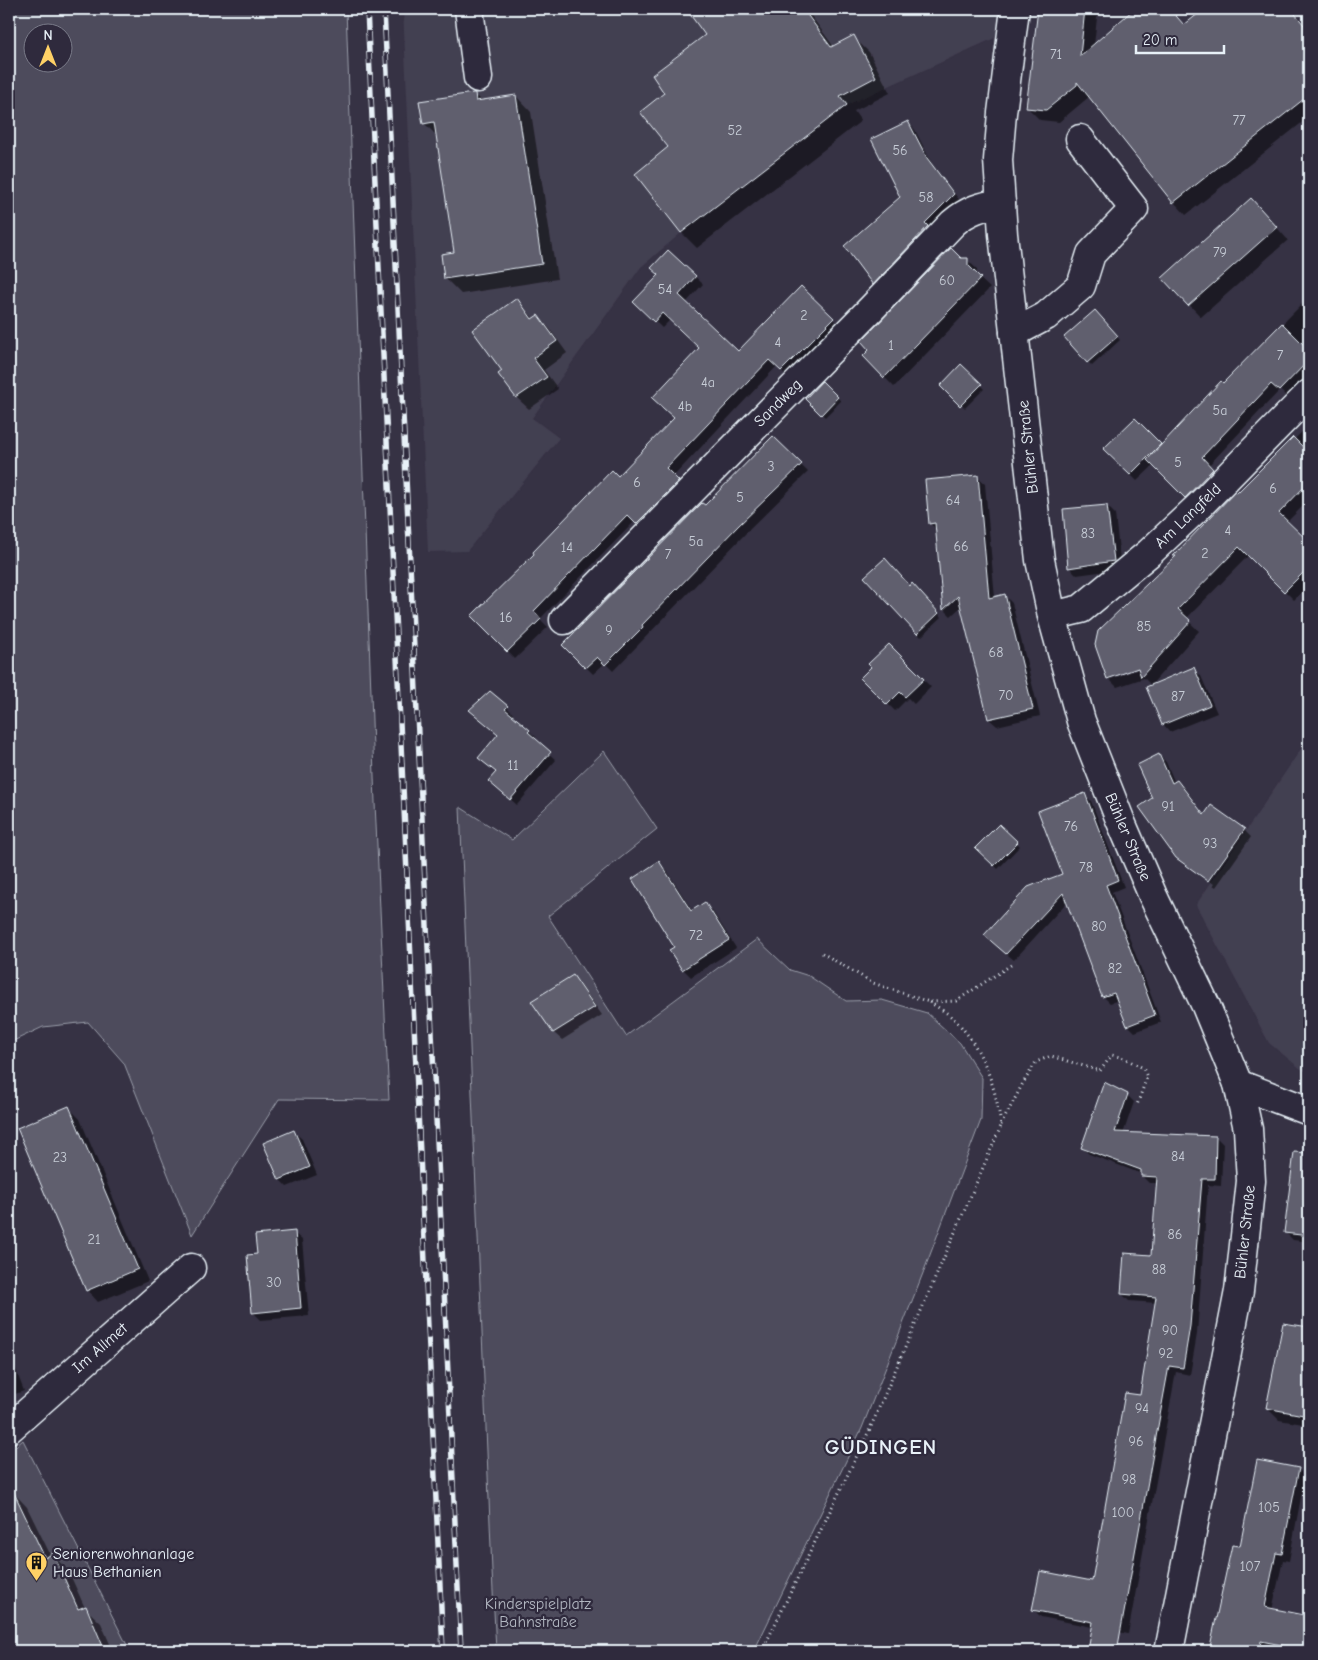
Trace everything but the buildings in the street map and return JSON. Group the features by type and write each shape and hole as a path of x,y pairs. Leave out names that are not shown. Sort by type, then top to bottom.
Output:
{"main road":[{"path":"469,9 478,78"},
{"name":"Bühler Straße","path":"1015,9 998,160 1014,333 1040,560 1052,616 1081,721 1117,813 1153,896 1206,1006 1238,1084 1248,1129 1252,1181 1239,1291 1169,1651"},
{"path":"1014,333 1046,316 1081,286 1091,254 1134,209 1080,138"},
{"name":"Sandweg","path":"564,620 872,308 953,223 965,213 981,206 1001,203"},
{"name":"Am Langfeld","path":"1052,616 1082,609 1149,553 1198,507 1309,394"},
{"path":"1238,1084 1309,1111"},
{"name":"Im Allmet","path":"9,1428 191,1268"}],"path":[{"path":"822,953 873,983 929,1002 957,1022 972,1041 986,1066 997,1097 1001,1126"},
{"path":"929,1002 956,1001 1014,963"},
{"path":"762,1651 869,1431 1001,1126 1036,1062 1052,1056 1100,1071 1112,1055 1124,1058 1143,1068 1147,1077 1137,1105"}],"shaded area":[{"path":"403,9 1023,9 1021,26 847,105 681,233 641,267 532,418 559,438 467,551 428,552"},
{"path":"1309,737 1309,1073 1301,1069 1269,1043 1196,905"}],"green space":[{"path":"9,9 346,9 375,803 389,1100 279,1099 192,1235 124,1063 88,1022 43,1027 9,1043"},
{"name":"Kinderspielplatz Bahnstraße","path":"604,751 657,829 548,916 626,1036 757,939 790,970 809,976 846,1001 882,1000 927,1013 960,1043 982,1078 981,1120 862,1428 754,1651 496,1651 460,807 512,840"},
{"path":"23,1440 130,1651 9,1651 9,1452"}],"railway":[{"path":"367,9 443,1651"},
{"path":"384,9 461,1651"}],"place":[{"name":"Seniorenwohnanlage Haus Bethanien","path":"37,1582"}],"district":[{"name":"GÜDINGEN","path":"881,1447"}]}
